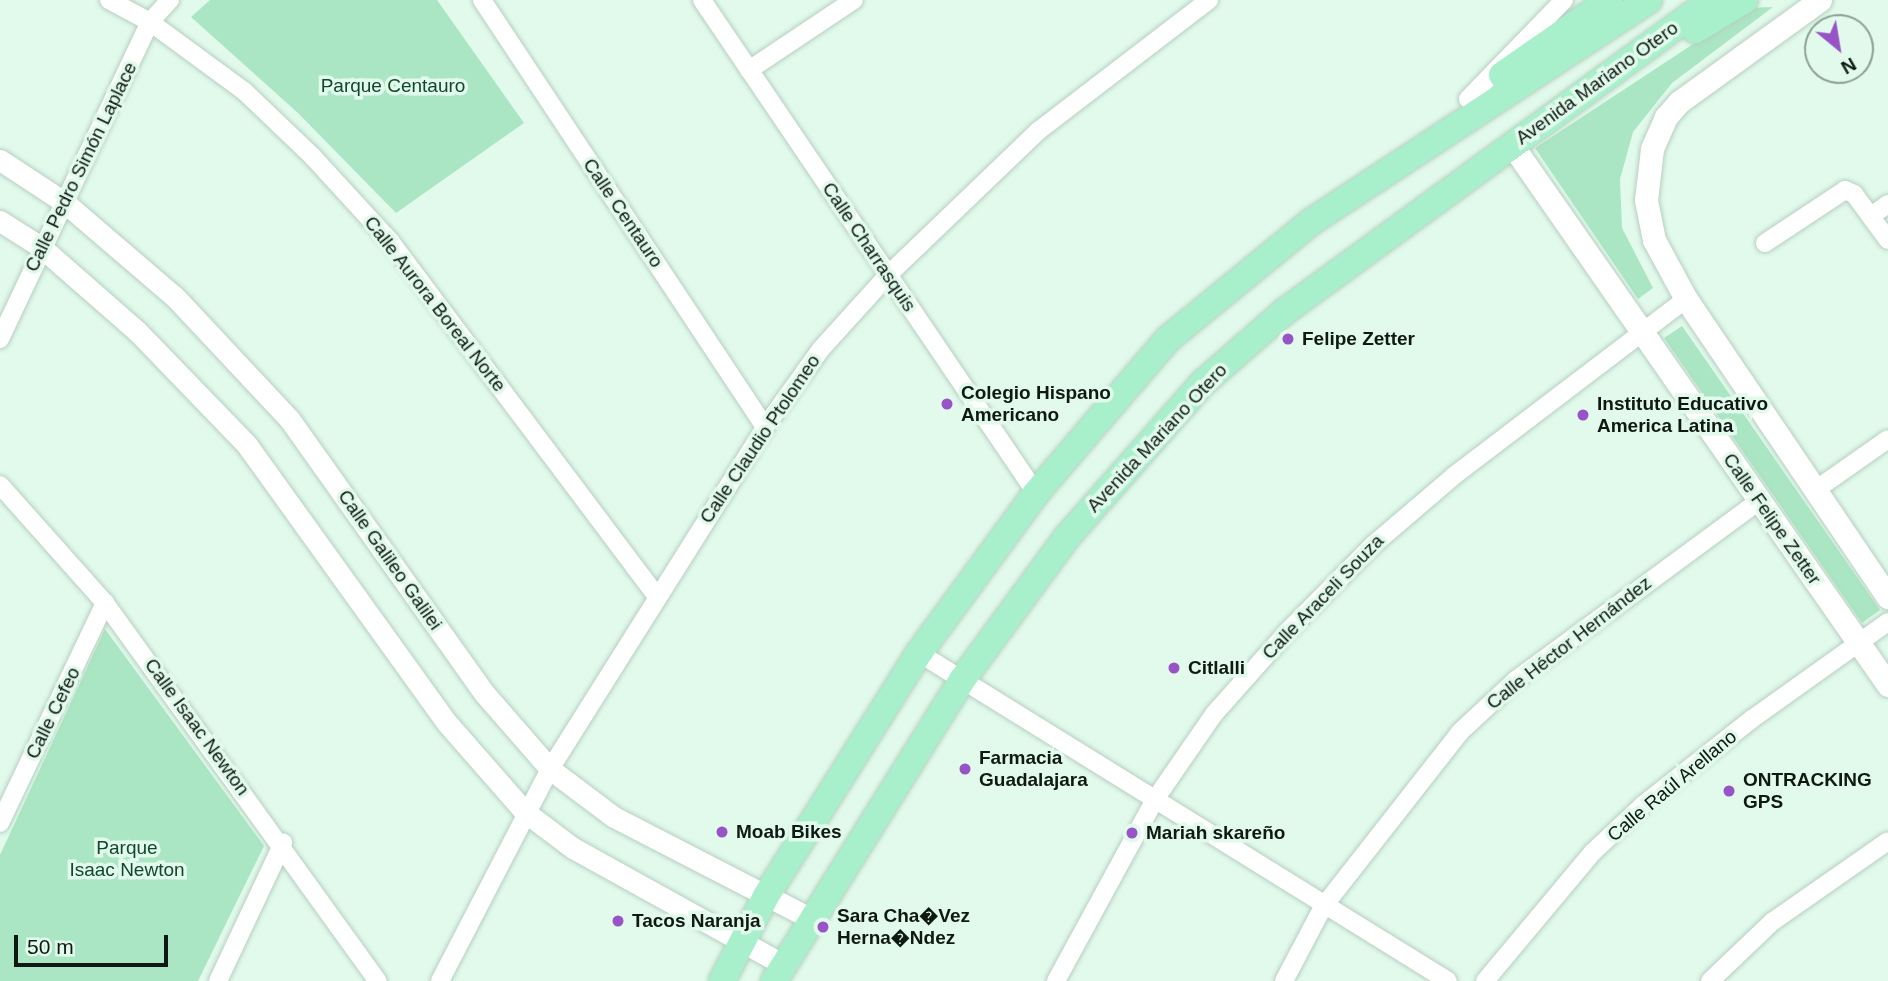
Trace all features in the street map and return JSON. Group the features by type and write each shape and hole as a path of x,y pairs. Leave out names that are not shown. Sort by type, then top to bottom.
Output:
{"main road":[{"path":"1421,149 1468,99 1610,0"},
{"name":"Avenida Mariano Otero","path":"722,981 766,896 919,653 1036,494 1168,339 1311,222 1649,0"},
{"name":"Avenida Mariano Otero","path":"778,973 810,918 962,680 1067,537 1203,383 1284,312 1712,0"},
{"path":"1820,0 1679,102 1658,133 1646,183 1649,220 1663,258 1686,299 1888,597"},
{"path":"1576,100 1749,1"},
{"name":"Calle Felipe Zetter","path":"1512,145 1888,685"}],"street":[{"name":"Calle Aurora Boreal Norte","path":"109,0 150,22 244,91 390,241 656,595"},
{"name":"Calle Pedro Simón Laplace","path":"0,339 41,247 150,22 170,0"},
{"name":"Calle Centauro","path":"482,0 765,427"},
{"name":"Calle Charrasquis","path":"702,0 1036,494"},
{"path":"749,71 854,0"},
{"name":"Calle Claudio Ptolomeo","path":"440,981 525,812 550,769 656,595 765,427 821,349 888,275 1037,132 1209,0"},
{"path":"1468,99 1563,0"},
{"name":"Calle Galileo Galilei","path":"0,160 64,202 175,297 290,420 484,693 550,769 614,817 810,918"},
{"path":"1765,243 1845,190 1871,216 1888,240"},
{"path":"1871,216 1888,204"},
{"path":"0,221 41,247 137,331 247,446 447,723 525,812 573,848 740,942 778,973"},
{"name":"Calle Araceli Souza","path":"1056,981 1154,801 1214,715 1287,631 1373,545 1455,475 1686,299"},
{"path":"1814,491 1888,439"},
{"name":"Calle Isaac Newton","path":"0,485 105,603 283,843 378,981"},
{"name":"Calle Héctor Hernández","path":"1284,981 1322,907 1460,732 1507,689 1637,587 1759,501"},
{"name":"Calle Cefeo","path":"0,823 105,603"},
{"name":"Calle Raúl Arellano","path":"1485,981 1593,852 1643,805 1888,622"},
{"path":"919,653 1322,907 1448,981"},
{"path":"1710,981 1772,922 1888,841"},
{"path":"218,981 283,843"}],"green space":[{"name":"Parque Centauro","path":"210,0 437,0 524,123 396,213 298,113 191,17"},
{"path":"1773,7 1672,83 1633,132 1620,179 1622,228 1653,288 1638,299 1535,148 1748,8"},
{"path":"1682,326 1880,610 1862,623 1664,338"},
{"name":"Parque Isaac Newton","path":"105,629 264,846 198,981 0,981 0,855"}],"place":[{"name":"Felipe Zetter","path":"1288,339"},
{"name":"Colegio Hispano Americano","path":"947,404"},
{"name":"Instituto Educativo America Latina","path":"1583,415"},
{"name":"Citlalli","path":"1174,668"},
{"name":"Farmacia Guadalajara","path":"965,769"},
{"name":"ONTRACKING GPS","path":"1729,791"},
{"name":"Moab Bikes","path":"722,832"},
{"name":"Mariah skareño","path":"1132,833"},
{"name":"Tacos Naranja","path":"618,921"},
{"name":"Sara Cha�Vez Herna�Ndez","path":"823,927"}]}
